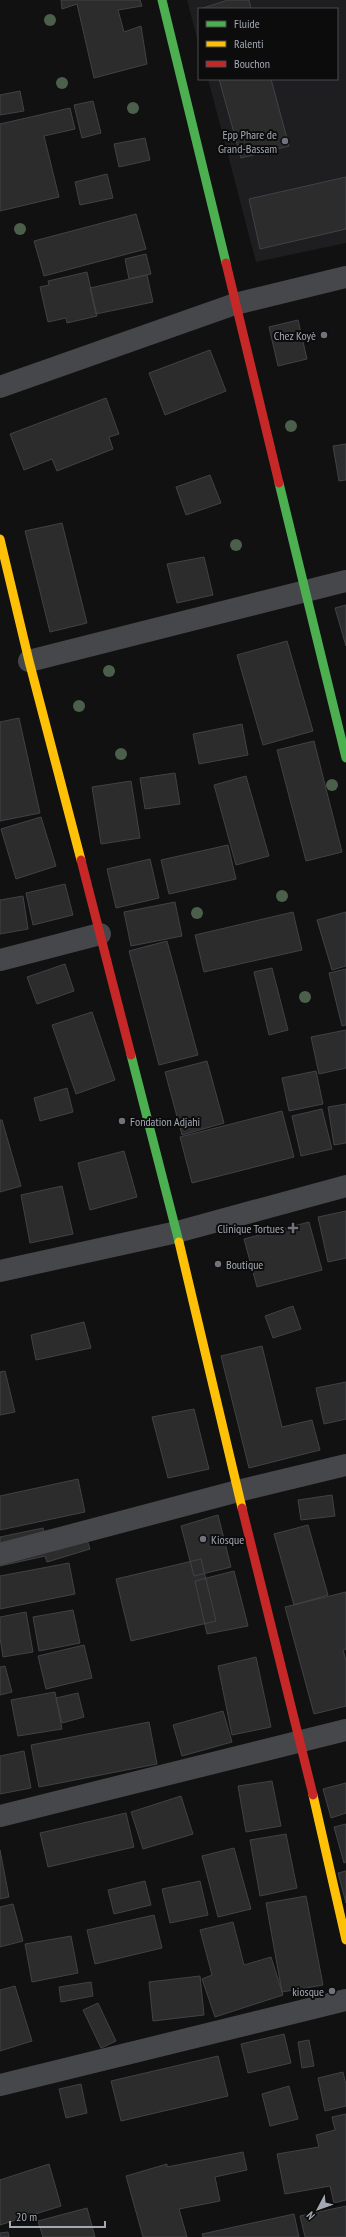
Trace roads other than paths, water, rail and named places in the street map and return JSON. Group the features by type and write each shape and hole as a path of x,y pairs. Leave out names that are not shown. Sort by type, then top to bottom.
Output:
{"street":[{"path":"162,0 346,758"},
{"path":"0,386 235,304 346,277"},
{"path":"0,539 29,661 177,1232 238,1491 300,1740 346,1940"},
{"path":"29,661 304,590 346,581"},
{"path":"0,960 100,934"},
{"path":"0,1271 177,1232 346,1186"},
{"path":"0,1554 238,1491 346,1465"},
{"path":"0,1816 300,1740 346,1730"},
{"path":"0,2085 346,2000"}],"place":[{"name":"Epp Phare de Grand-Bassam","path":"285,141"},
{"name":"Chez Koyè","path":"324,335"},
{"name":"Fondation Adjahi","path":"122,1121"},
{"name":"Clinique Tortues","path":"293,1228"},
{"name":"Boutique","path":"218,1264"},
{"name":"Kiosque","path":"203,1539"},
{"name":"kiosque","path":"332,1991"}]}
